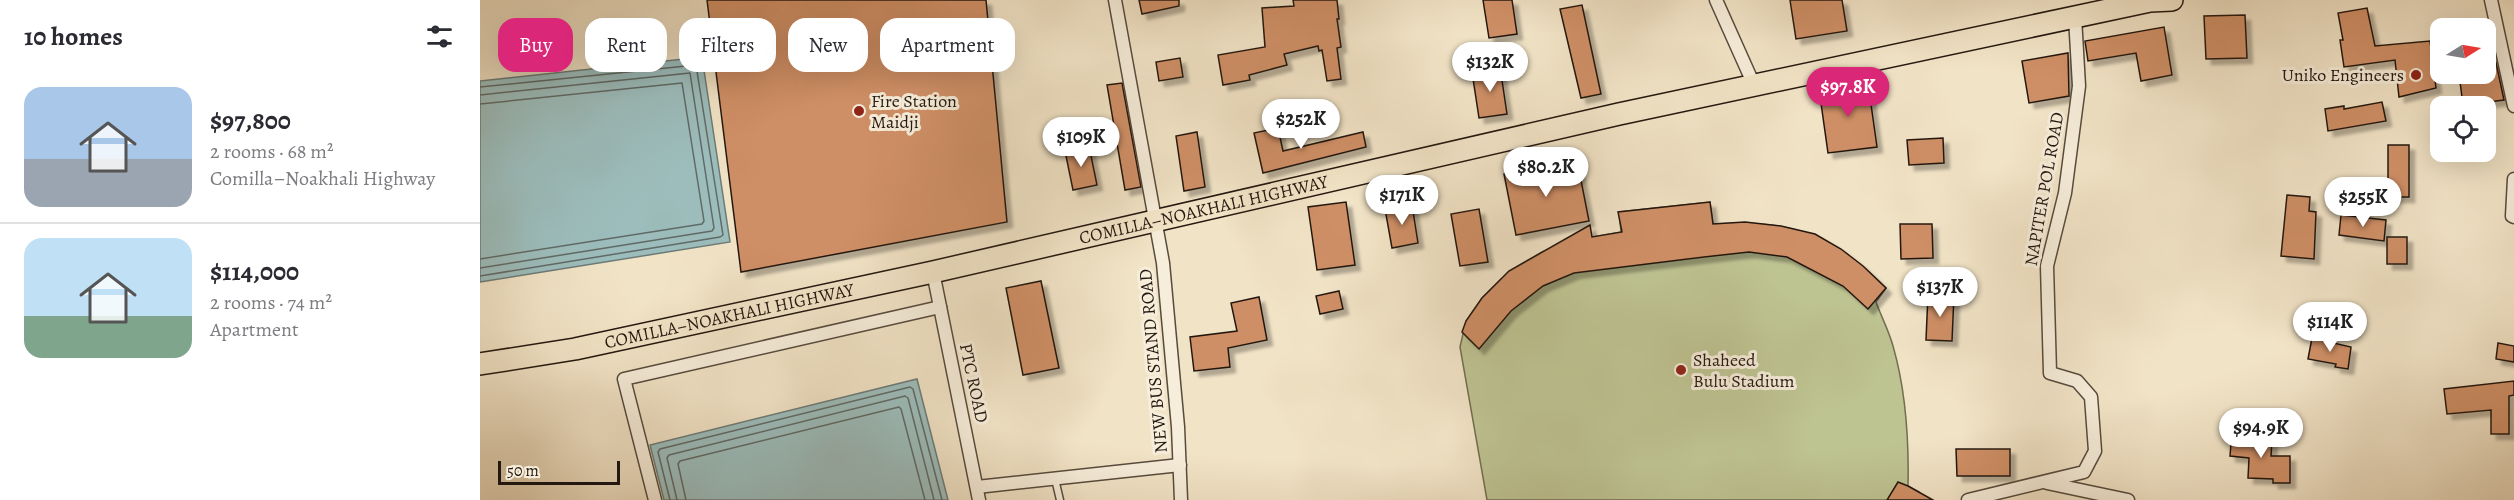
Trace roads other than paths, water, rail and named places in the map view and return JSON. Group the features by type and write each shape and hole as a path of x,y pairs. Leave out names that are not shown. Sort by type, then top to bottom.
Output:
{"highway":[{"name":"COMILLA–NOAKHALI HIGHWAY","path":"480,364 575,349 933,272 1754,85 2150,1 2172,0"}],"street":[{"name":"NEW BUS STAND ROAD","path":"1115,0 1164,274 1181,500"},
{"path":"1716,0 1754,85"},
{"path":"2491,0 2514,106"},
{"name":"NAPITER POL ROAD","path":"1968,500 2084,472 2095,451 2091,397 2077,381 2050,373 2047,266 2065,193 2079,86 2075,17"},
{"path":"2514,179 2512,216 2514,217"},
{"name":"PTC ROAD","path":"933,272 979,500"},
{"path":"655,500 624,379 940,308"},
{"path":"977,487 1180,465"},
{"path":"2044,482 2128,500"}],"lane":[{"path":"1055,478 1060,500"}],"water":[{"path":"679,59 679,72 704,72 730,242 480,282 480,81 585,70 585,72 667,72 667,61"},
{"path":"917,379 948,500 664,500 650,445"}],"place":[{"name":"Uniko Engineers","path":"2416,75"},
{"name":"Fire Station Maidji","path":"859,111"},
{"name":"Shaheed Bulu Stadium","path":"1681,370"}]}
